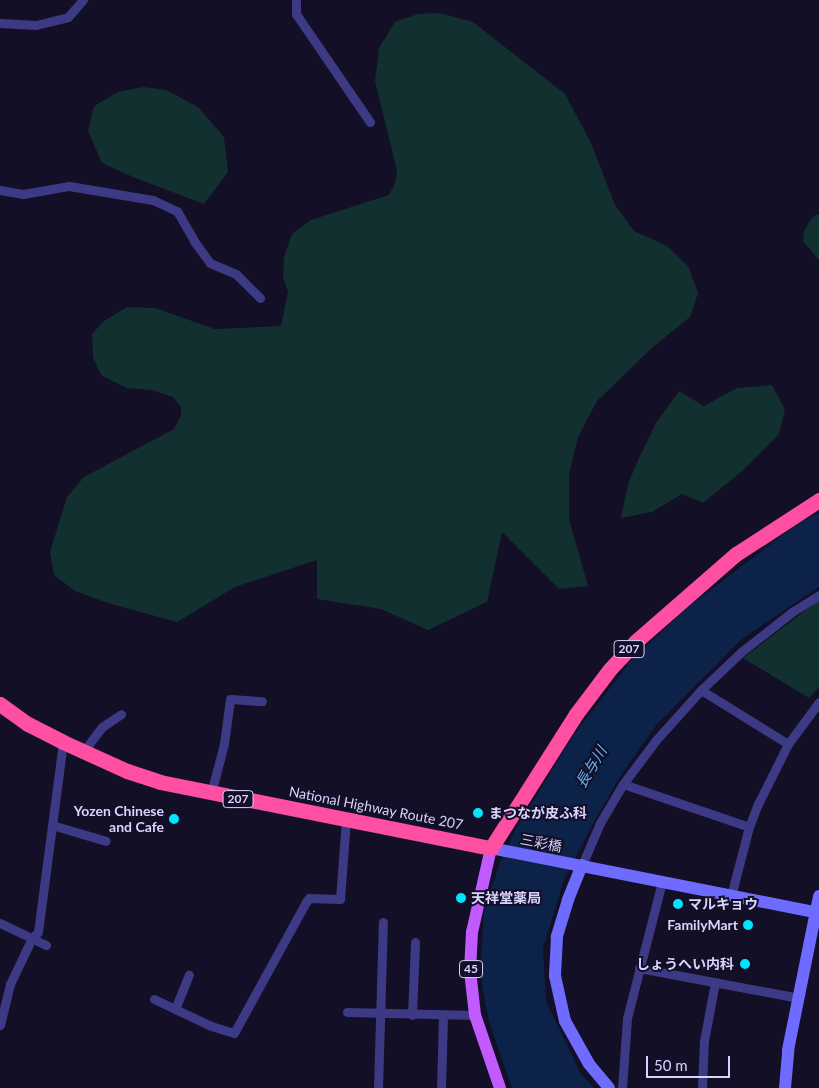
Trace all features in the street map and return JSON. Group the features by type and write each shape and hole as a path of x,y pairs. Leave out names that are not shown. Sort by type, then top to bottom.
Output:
{"highway":[{"name":"207","path":"495,849 576,714 610,669 635,642 736,554 819,500"},
{"name":"National Highway Route 207","path":"1,706 28,724 83,752 127,771 160,782 495,849"}],"main road":[{"name":"45","path":"495,849 472,932 470,971 475,1015 498,1086"}],"street":[{"path":"0,23 36,25 68,17 83,0"},
{"path":"296,0 296,14 370,122"},
{"path":"0,190 23,194 70,186 153,200 177,211 194,241 210,263 236,274 260,298"},
{"path":"609,1088 589,1064 566,1020 555,976 557,937 579,865 600,823 623,784 656,740 701,690 741,652 792,612 819,595"},
{"path":"701,690 788,744"},
{"path":"211,793 224,744 230,699 262,701"},
{"path":"731,896 749,827 758,804 788,744 819,702"},
{"path":"83,752 102,727 121,714"},
{"path":"0,1025 10,984 32,938 38,932 63,742"},
{"path":"623,784 749,827"},
{"path":"154,999 211,1026 234,1033 306,902 310,898 340,899 346,818"},
{"path":"52,825 106,841"},
{"name":"三彩橋","path":"495,849 817,913"},
{"path":"622,1088 627,1018 662,882"},
{"path":"786,1088 788,1050 819,896"},
{"path":"378,1088 383,922"},
{"path":"0,923 46,945"},
{"path":"412,1015 415,942"},
{"path":"639,968 799,998"},
{"path":"175,1009 189,975"},
{"path":"702,1088 704,1040 715,982"},
{"path":"347,1012 443,1016 475,1015"},
{"path":"441,1088 443,1016"}],"green space":[{"path":"439,13 473,22 565,94 591,143 615,205 634,231 667,246 688,266 698,293 690,317 654,346 597,401 578,437 569,475 569,519 588,586 559,589 502,532 487,602 428,630 381,609 317,599 317,560 235,587 177,622 108,603 75,591 54,575 50,552 67,497 84,477 174,429 181,416 181,407 173,397 152,390 127,388 101,375 93,357 92,334 104,321 127,307 155,308 215,329 281,326 288,292 283,277 284,257 292,234 311,220 389,195 395,183 397,171 375,81 379,48 395,22 418,14"},
{"path":"143,87 166,90 198,107 224,137 228,172 204,204 102,163 88,131 94,106 118,92"},
{"path":"817,214 819,215 819,260 803,241 804,231 811,219"},
{"path":"772,385 785,410 779,434 741,472 703,503 682,494 652,512 621,518 628,484 639,458 656,423 679,391 704,406 737,388"},
{"path":"819,600 819,687 809,698 743,658"}],"water":[{"name":"長与川","path":"819,513 819,587 742,639 657,724 621,775 564,880 543,948 546,1001 581,1074 594,1088 512,1088 489,1022 480,973 484,912 499,865 514,832 575,733 630,662 688,607 801,521"}],"place":[{"name":"まつなが皮ふ科","path":"478,813"},
{"name":"Yozen Chinese and Cafe","path":"174,819"},
{"name":"天祥堂薬局","path":"461,898"},
{"name":"マルキョウ","path":"678,904"},
{"name":"FamilyMart","path":"748,925"},
{"name":"しょうへい内科","path":"745,964"}]}
